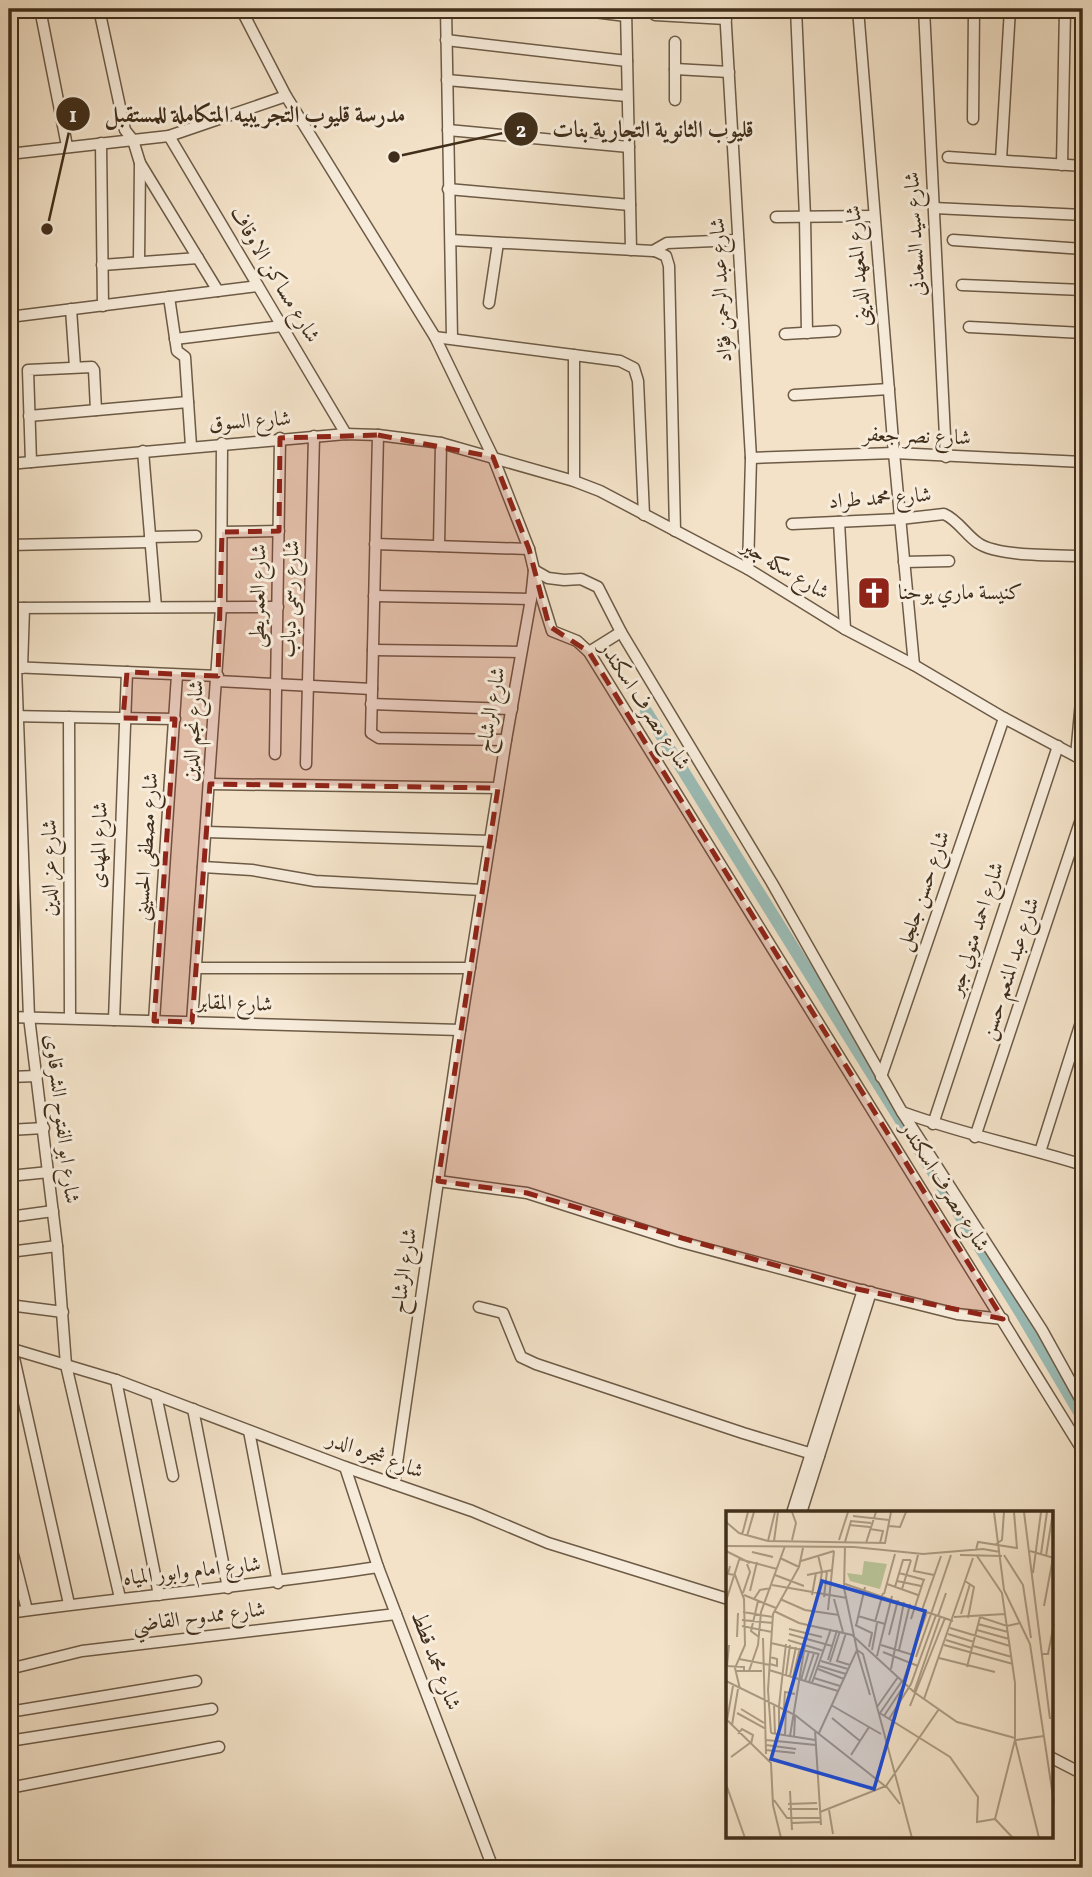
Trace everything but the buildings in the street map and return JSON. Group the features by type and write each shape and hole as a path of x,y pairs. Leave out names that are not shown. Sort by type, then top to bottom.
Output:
{"street":[{"path":"40,9 67,146"},
{"path":"99,9 125,130 133,141 140,163 218,291"},
{"name":"شارع الرشاح","path":"241,9 286,96 435,337 493,457 529,549 534,570 460,1030 394,1484"},
{"path":"446,9 452,338"},
{"path":"570,9 626,12 631,250"},
{"path":"796,9 807,332"},
{"name":"شارع المعهد الدينى","path":"858,9 914,665"},
{"name":"شارع سيد السعدنى","path":"924,9 946,457"},
{"path":"972,119 974,9"},
{"path":"1001,160 1010,9"},
{"path":"1062,164 1065,9"},
{"path":"655,15 726,14"},
{"name":"شارع عبد الرحمن فؤاد","path":"726,14 751,458 748,569"},
{"path":"446,40 627,61"},
{"path":"675,42 675,100"},
{"path":"675,69 729,72"},
{"path":"447,80 627,96"},
{"path":"9,154 169,136 286,96"},
{"path":"448,130 629,147"},
{"name":"شارع مساكن الاوقاف","path":"169,136 346,434"},
{"path":"101,143 103,306"},
{"path":"948,157 1083,166"},
{"path":"139,262 140,163"},
{"path":"448,189 630,205"},
{"path":"934,208 1083,215"},
{"path":"776,217 874,216"},
{"path":"450,240 654,251 666,256 669,266 675,531"},
{"path":"654,251 666,243 738,240"},
{"path":"953,240 1083,249"},
{"path":"489,303 498,243"},
{"path":"102,265 198,258"},
{"path":"962,285 1083,290"},
{"path":"9,317 258,286"},
{"path":"169,297 177,351 186,357 191,446"},
{"path":"71,310 75,367"},
{"path":"175,339 282,326"},
{"path":"970,327 1083,333"},
{"path":"785,334 835,331"},
{"path":"435,337 620,361 634,368 638,381 644,514"},
{"path":"574,355 574,481"},
{"path":"31,462 27,371 91,366 94,369 96,411"},
{"path":"794,395 889,389"},
{"path":"29,416 188,402"},
{"name":"شارع السوق","path":"9,464 346,434 441,443 493,457"},
{"path":"378,435 372,735 379,738 506,740"},
{"name":"شارع رسمى دياب","path":"306,764 314,436"},
{"name":"شارع العمريطى","path":"275,754 280,438"},
{"name":"شارع نجم الدين","path":"192,1022 221,607 222,443"},
{"path":"439,546 441,443"},
{"path":"143,451 156,607"},
{"name":"شارع نصر جعفر","path":"751,458 894,453 1083,462"},
{"name":"شارع سكه جير","path":"493,457 600,491 748,569 845,629 1080,758"},
{"name":"شارع محمد طراد","path":"792,523 900,519 944,514 951,517 978,543 988,548 1083,556"},
{"path":"839,522 845,629"},
{"path":"222,533 279,531"},
{"path":"9,545 197,536"},
{"path":"375,544 529,549"},
{"path":"904,562 949,561"},
{"name":"شارع مصرف اسكندر","path":"534,570 555,580 581,579 598,587 621,632 772,883 881,1077 1042,1330 1083,1404"},
{"name":"شارع مصرف اسكندر","path":"534,570 552,631 577,641 589,652 1083,1451"},
{"path":"374,596 531,599"},
{"path":"9,608 278,607"},
{"name":"شارع ابو الفتوح الشرقاوى","path":"24,608 16,667 14,717 29,1017 57,1246 66,1365 120,1598"},
{"path":"589,652 621,632"},
{"path":"373,650 521,652"},
{"path":"16,667 372,689"},
{"name":"شارع المهدى","path":"114,1020 123,718 127,673"},
{"name":"شارع مصطفى الحسينى","path":"154,1021 177,675"},
{"path":"1080,758 1083,679"},
{"path":"371,704 512,709"},
{"path":"14,717 175,719"},
{"name":"شارع عز الدين","path":"69,717 70,1018"},
{"name":"شارع حسن جلجل","path":"881,1077 1003,718"},
{"name":"شارع احمد متولي جبر","path":"933,1124 1058,746"},
{"path":"210,784 498,788"},
{"name":"شارع عبد المنعم حسن","path":"975,1137 1083,813"},
{"path":"206,832 490,841"},
{"path":"203,867 252,870 315,881 482,890"},
{"path":"196,968 470,968"},
{"path":"1040,1152 1083,1016"},
{"name":"شارع المقابر","path":"9,1017 460,1030"},
{"path":"9,1077 37,1076"},
{"path":"902,1112 975,1137 1083,1165"},
{"path":"9,1130 44,1128"},
{"path":"9,1176 49,1172"},
{"path":"438,1181 527,1193 681,1242 957,1314 1003,1319"},
{"path":"9,1217 53,1211"},
{"path":"9,1252 57,1246"},
{"path":"801,1511 815,1455 867,1291"},
{"path":"9,1305 62,1312"},
{"path":"479,1307 503,1313 521,1357 536,1364 815,1455"},
{"path":"10,1348 69,1604"},
{"name":"شارع شجره الدر","path":"10,1348 116,1380 345,1467 472,1511 548,1543 726,1598"},
{"path":"116,1380 159,1595"},
{"path":"156,1395 173,1476"},
{"path":"193,1409 228,1588"},
{"path":"249,1431 278,1583"},
{"path":"793,1511 815,1455"},
{"name":"شارع محمد قطط","path":"345,1467 378,1567 493,1868"},
{"path":"9,1539 27,1610"},
{"name":"شارع امام وابور المياه","path":"9,1613 120,1598 278,1583 378,1567"},
{"name":"شارع ممدوح القاضي","path":"9,1669 82,1651 396,1615"},
{"path":"9,1712 195,1681"},
{"path":"9,1741 212,1709"},
{"path":"9,1788 219,1747"},
{"path":"1054,1759 1083,1774"}],"highlighted area":[{"path":"378,435 493,457 529,549 549,626 589,652 1003,1319 857,1289 527,1193 438,1181 498,788 210,784 192,1022 154,1021 175,719 123,718 127,672 218,676 222,532 279,531 280,438"}],"waterway":[{"path":"646,711 1020,1312 1083,1419"}],"place":[{"name":"قليوب الثانوية التجارية بنات","path":"394,157"},
{"name":"مدرسة قليوب التجريبيه المتكاملة للمستقبل","path":"47,229"},
{"name":"كنيسة ماري يوحنا","path":"874,593"}]}
